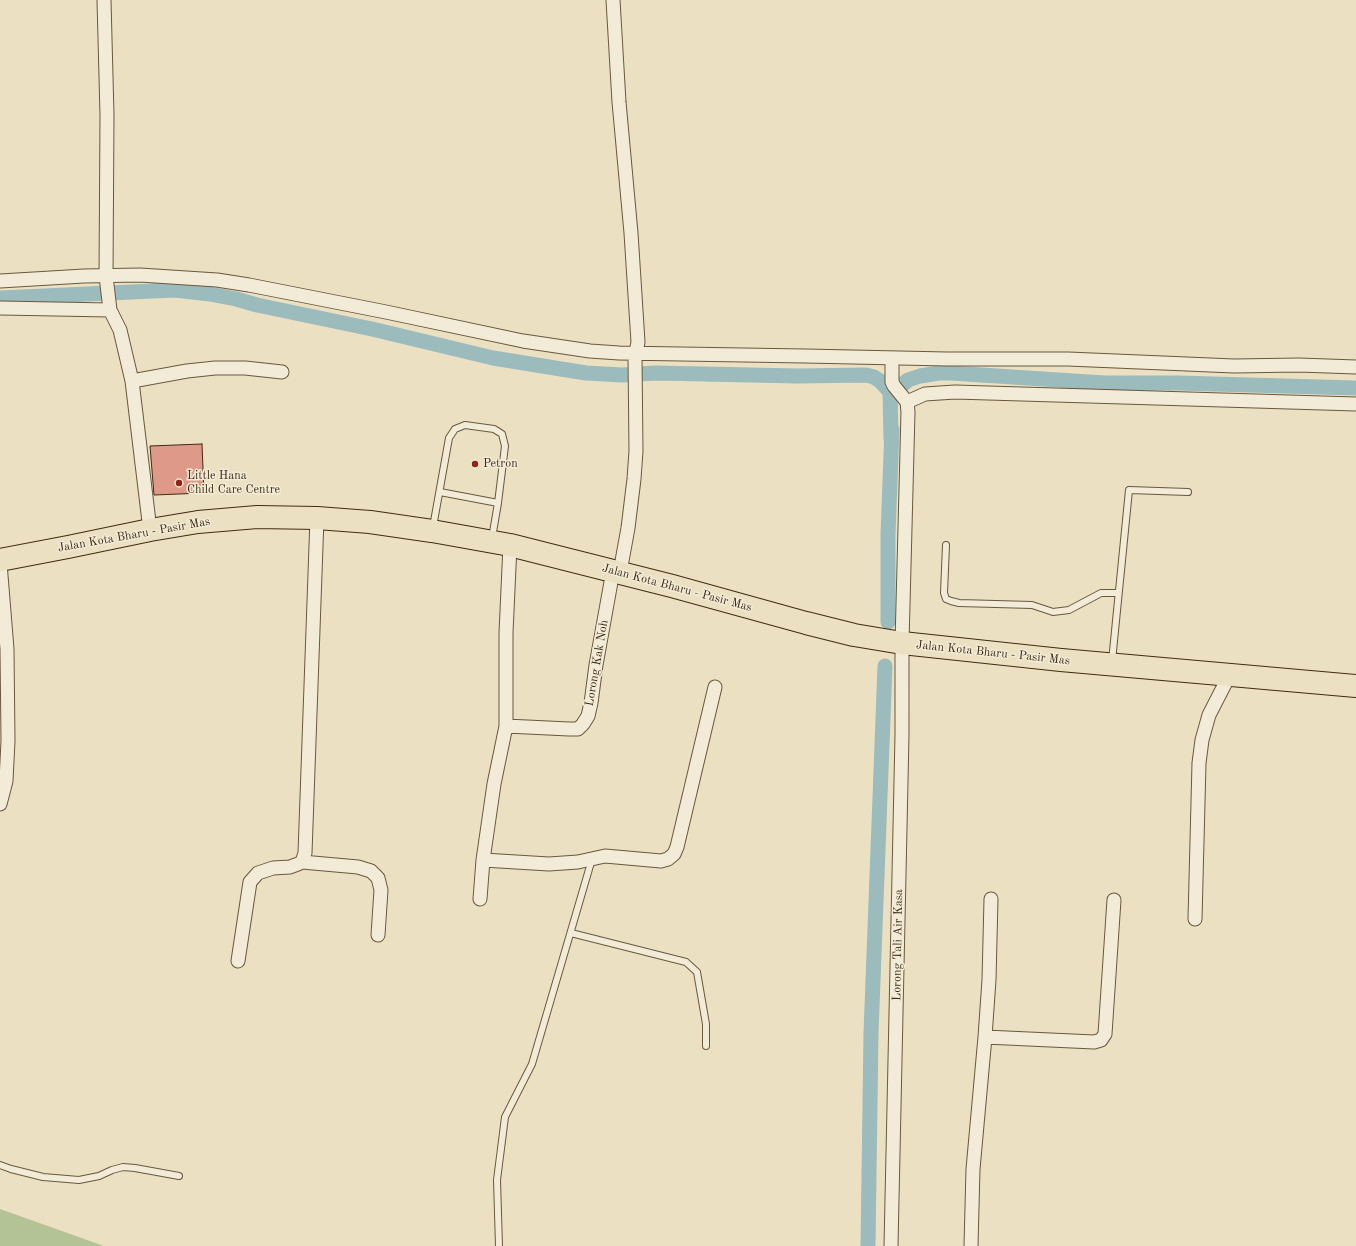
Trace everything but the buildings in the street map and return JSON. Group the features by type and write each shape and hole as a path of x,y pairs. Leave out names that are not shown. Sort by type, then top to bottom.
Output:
{"highway":[{"name":"Jalan Kota Bharu - Pasir Mas","path":"0,560 198,522 257,517 317,518 370,522 500,543 672,586 806,624 854,635 902,643 1112,665 1356,686"}],"street":[{"path":"104,0 107,115 107,280 110,307 120,330 132,381 150,530"},
{"name":"Lorong Kak Noh","path":"506,726 578,729 588,716 596,665 628,528 636,452 634,380 635,358 638,342 631,234 619,102 613,0"},
{"path":"0,281 107,280 156,276 217,280 386,312 522,341 635,358 891,362 947,359 1068,359 1234,366 1299,365 1356,367"},
{"path":"0,308 110,307"},
{"path":"891,362 892,382 907,402 925,394 955,392 1356,404"},
{"path":"132,381 187,370 215,368 245,368 282,372"},
{"name":"Lorong Tali Air Kasa","path":"891,1246 902,735 902,643 908,412 907,402"},
{"path":"302,862 305,853 317,518"},
{"path":"480,899 483,860 494,784 506,726 506,633 500,543"},
{"path":"0,563 7,649 8,741 6,781 0,804"},
{"path":"1195,919 1199,763 1202,740 1209,715 1229,676"},
{"path":"483,860 554,864 578,862 605,856 661,861 668,859 674,854 677,846 716,687"},
{"path":"238,961 250,882 258,873 273,868 290,867 302,862 358,868 371,871 378,878 381,890 378,935"},
{"path":"970,1246 973,1169 989,980 991,899"},
{"path":"985,1037 1094,1042 1101,1040 1105,1034 1114,900"}],"lane":[{"path":"432,531 449,438 454,429 465,425 494,429 502,434 505,446 498,503 500,543"},
{"path":"1112,665 1129,490 1188,492"},
{"path":"440,492 498,503"},
{"path":"946,545 944,593 946,599 951,601 959,603 1032,605 1053,612 1069,610 1101,593 1118,593"},
{"path":"499,1246 497,1180 505,1117 532,1064 592,858"},
{"path":"570,933 686,962 697,972 706,1024 706,1046"},
{"path":"0,1165 43,1177 79,1180 99,1176 123,1167 179,1176"}],"green space":[{"path":"0,1209 104,1246 0,1246"}],"waterway":[{"path":"0,298 175,290 236,299 493,358 586,373 622,375 656,373 798,376 866,375 874,377 880,381 890,392 891,439"},
{"path":"900,387 908,380 920,376 951,373 1104,383 1178,383 1356,388"},
{"path":"888,622 888,534 892,429"},
{"path":"868,1246 871,1033 885,666"}],"place":[{"name":"Petron","path":"475,464"},
{"name":"Little Hana Child Care Centre","path":"179,483"}]}
